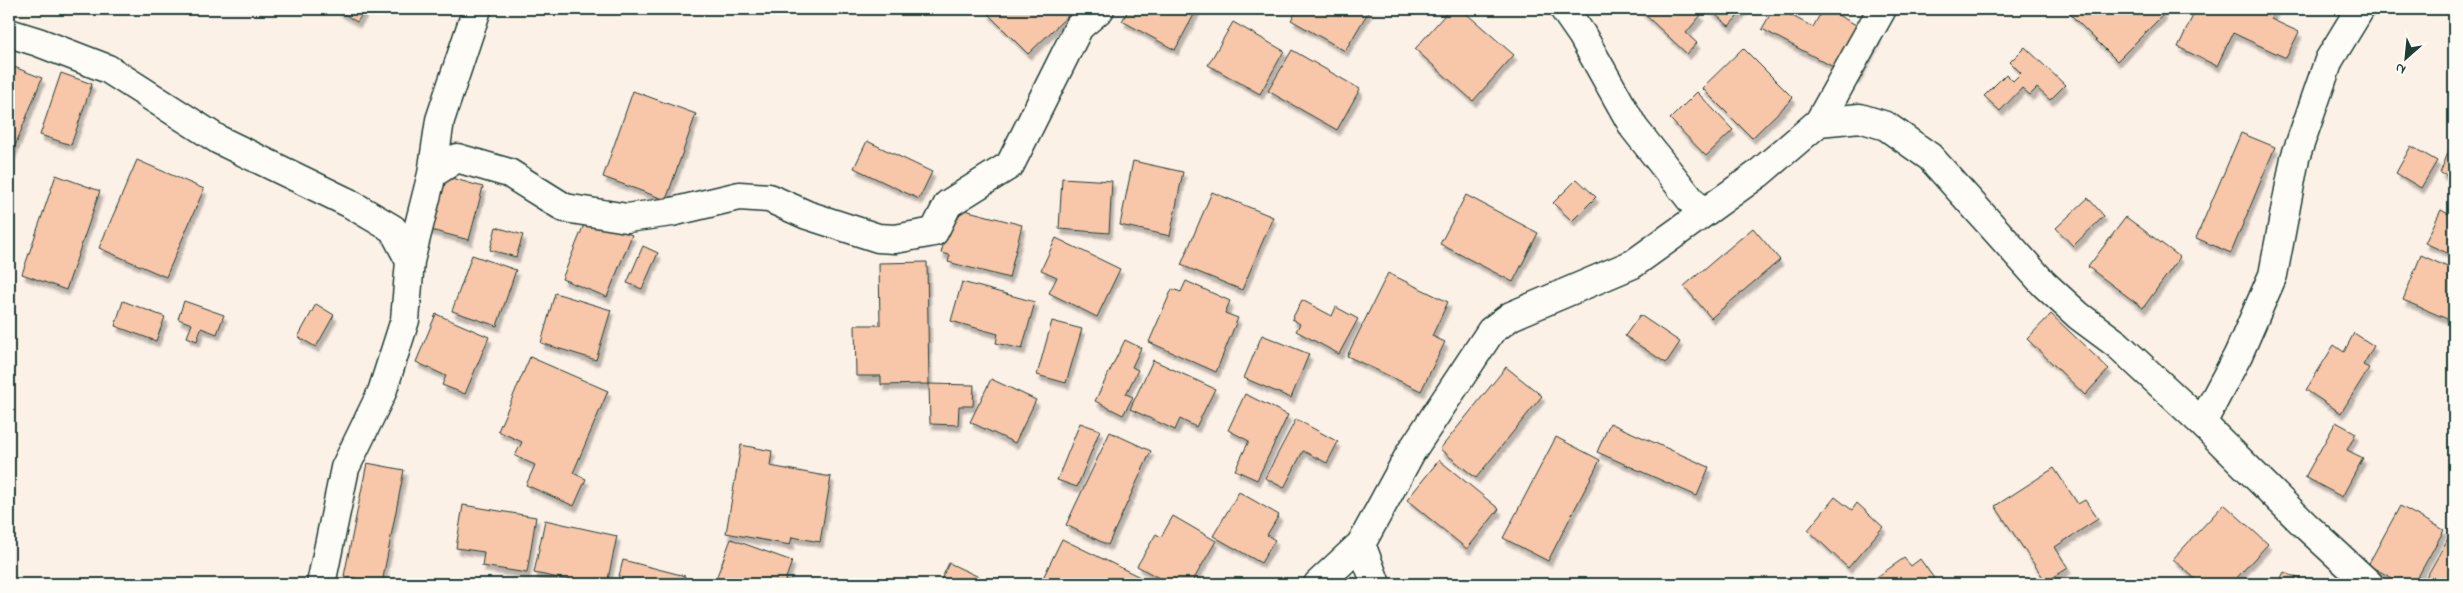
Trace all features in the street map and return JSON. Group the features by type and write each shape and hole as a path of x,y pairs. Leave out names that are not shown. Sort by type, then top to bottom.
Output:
{"street":[{"path":"322,584 344,468 382,392 405,320 410,262 432,174 440,120 477,9"},
{"path":"432,174 458,158 509,174 566,208 627,218 672,212 739,196 770,198 807,216 878,238 895,239 934,232 948,204 1010,165 1079,27 1100,9"},
{"path":"1564,9 1582,35 1634,128 1702,214"},
{"path":"1318,584 1361,544 1411,452 1491,331 1511,316 1633,264 1758,174 1819,122 1882,9"},
{"path":"2202,422 2238,355 2273,275 2295,158 2329,60 2360,9"},
{"path":"9,33 38,42 108,70 219,140 349,203 393,229 410,262"},
{"path":"1819,122 1860,118 1877,123 1886,126 1930,157 2044,284 2079,316 2118,345 2202,422 2306,526 2369,584"},
{"path":"1361,544 1376,584"}],"building":[{"path":"336,9 366,9 357,22"},
{"path":"992,9 1075,9 1028,54 987,13"},
{"path":"1129,9 1197,9 1175,50 1122,21"},
{"path":"1298,9 1370,9 1345,51 1291,20"},
{"path":"1450,9 1461,9 1514,55 1473,101 1415,49"},
{"path":"1639,9 1694,9 1701,15 1686,33 1697,43 1687,54"},
{"path":"1709,9 1744,9 1729,26"},
{"path":"1773,9 1779,9 1813,27 1823,9 1827,9 1878,37 1856,79 1762,29"},
{"path":"2073,9 2159,9 2164,14 2117,61 2069,13"},
{"path":"2196,9 2275,9 2271,19 2299,32 2286,58 2233,33 2217,66 2178,47"},
{"path":"1233,22 1284,51 1260,94 1208,65"},
{"path":"2025,47 2065,85 2050,100 2037,88 2030,95 2022,88 2000,111 1984,96 2006,74 2013,81 2021,73 2010,62"},
{"path":"1743,48 1793,98 1752,138 1702,88"},
{"path":"1292,50 1360,89 1337,130 1268,91"},
{"path":"9,65 42,78 11,156 9,155"},
{"path":"61,73 92,84 71,145 40,135"},
{"path":"633,91 696,114 666,200 603,177"},
{"path":"1697,92 1733,130 1706,156 1670,119"},
{"path":"2241,133 2275,147 2231,253 2196,238"},
{"path":"2454,138 2454,178 2440,173"},
{"path":"867,141 932,172 919,199 854,168"},
{"path":"2411,146 2437,161 2421,188 2396,173"},
{"path":"137,160 204,189 166,277 99,248"},
{"path":"1133,161 1183,172 1170,236 1120,225"},
{"path":"56,175 100,191 66,290 22,274"},
{"path":"441,175 483,187 469,240 427,229"},
{"path":"1062,178 1112,181 1109,233 1059,229"},
{"path":"1577,179 1596,197 1572,221 1553,203"},
{"path":"1212,192 1273,217 1242,290 1181,265"},
{"path":"1466,195 1538,233 1513,282 1440,244"},
{"path":"2088,198 2104,216 2073,246 2056,228"},
{"path":"953,207 1022,225 1009,278 948,262 950,255 941,253"},
{"path":"2441,210 2454,217 2454,256 2425,243"},
{"path":"587,217 632,235 607,297 562,279"},
{"path":"2126,217 2180,257 2143,308 2088,267"},
{"path":"496,227 523,235 516,257 490,250"},
{"path":"1753,228 1780,260 1711,318 1684,286"},
{"path":"1056,238 1120,269 1097,317 1049,293 1057,277 1041,270"},
{"path":"643,246 658,253 642,289 627,283"},
{"path":"472,255 516,270 497,326 452,311"},
{"path":"2421,255 2454,270 2454,322 2403,300"},
{"path":"927,262 929,384 881,385 881,376 856,376 855,325 880,325 879,263"},
{"path":"1388,273 1448,302 1432,336 1445,342 1421,391 1347,356"},
{"path":"1186,281 1230,301 1225,313 1238,318 1216,372 1149,342 1172,289 1181,292"},
{"path":"962,282 1035,302 1022,349 996,343 998,334 951,321"},
{"path":"555,293 611,310 596,360 541,343"},
{"path":"1302,300 1332,316 1336,307 1358,319 1339,354 1296,331 1300,324 1292,319"},
{"path":"123,301 165,317 156,341 115,326"},
{"path":"184,301 224,315 217,334 201,328 197,341 187,337 192,324 178,319"},
{"path":"316,304 334,315 316,347 298,337"},
{"path":"436,314 489,337 465,394 442,385 446,376 416,362"},
{"path":"2051,314 2109,369 2085,395 2027,339"},
{"path":"1640,315 1680,342 1666,363 1625,336"},
{"path":"1052,321 1082,329 1066,383 1037,375"},
{"path":"2354,333 2374,346 2363,365 2369,368 2341,413 2306,390 2334,345 2344,352"},
{"path":"1262,335 1309,354 1291,398 1244,378"},
{"path":"1125,340 1141,348 1132,367 1138,370 1126,394 1133,397 1123,415 1095,401"},
{"path":"530,357 608,391 573,473 586,479 574,506 526,485 535,465 515,456 522,442 498,431"},
{"path":"1153,360 1215,389 1196,427 1180,419 1175,430 1130,409"},
{"path":"1506,367 1542,396 1476,478 1440,449"},
{"path":"991,379 1036,400 1015,443 970,422"},
{"path":"929,384 974,385 973,406 959,406 958,425 930,424"},
{"path":"1245,394 1288,415 1257,480 1235,470 1249,441 1228,430"},
{"path":"1296,419 1338,442 1327,463 1303,451 1284,488 1265,478"},
{"path":"2336,422 2356,433 2347,450 2363,458 2342,497 2305,477"},
{"path":"1080,423 1100,430 1077,487 1057,480"},
{"path":"1610,423 1709,467 1697,496 1597,452"},
{"path":"2454,428 2454,444 2449,443"},
{"path":"1110,432 1151,451 1108,545 1066,525"},
{"path":"1556,437 1600,460 1548,561 1503,538"},
{"path":"741,445 772,451 770,466 831,477 820,542 792,537 790,545 726,533"},
{"path":"1439,460 1499,509 1467,549 1407,500"},
{"path":"367,463 404,470 382,583 344,576"},
{"path":"2054,468 2078,504 2085,500 2098,519 2055,547 2068,568 2046,582 1995,506"},
{"path":"1239,492 1279,515 1267,535 1275,540 1261,563 1213,536"},
{"path":"1835,497 1852,510 1857,503 1883,527 1848,568 1808,530"},
{"path":"2224,504 2268,544 2231,584 2201,584 2173,559"},
{"path":"463,505 536,517 527,573 482,566 484,552 456,548"},
{"path":"2400,506 2444,530 2414,584 2403,584 2368,565"},
{"path":"1173,516 1216,541 1191,584 1170,584 1137,566 1156,534 1161,537"},
{"path":"545,520 617,536 607,584 589,584 534,573"},
{"path":"2454,528 2454,584 2437,584 2426,578"},
{"path":"731,539 792,561 784,584 714,584"},
{"path":"1062,539 1142,578 1139,584 1040,584"},
{"path":"1904,558 1911,566 1920,559 1938,584 1867,584"},
{"path":"623,560 685,576 683,584 617,584"},
{"path":"949,563 994,584 939,584"},
{"path":"2284,572 2310,584 2278,584"}]}
